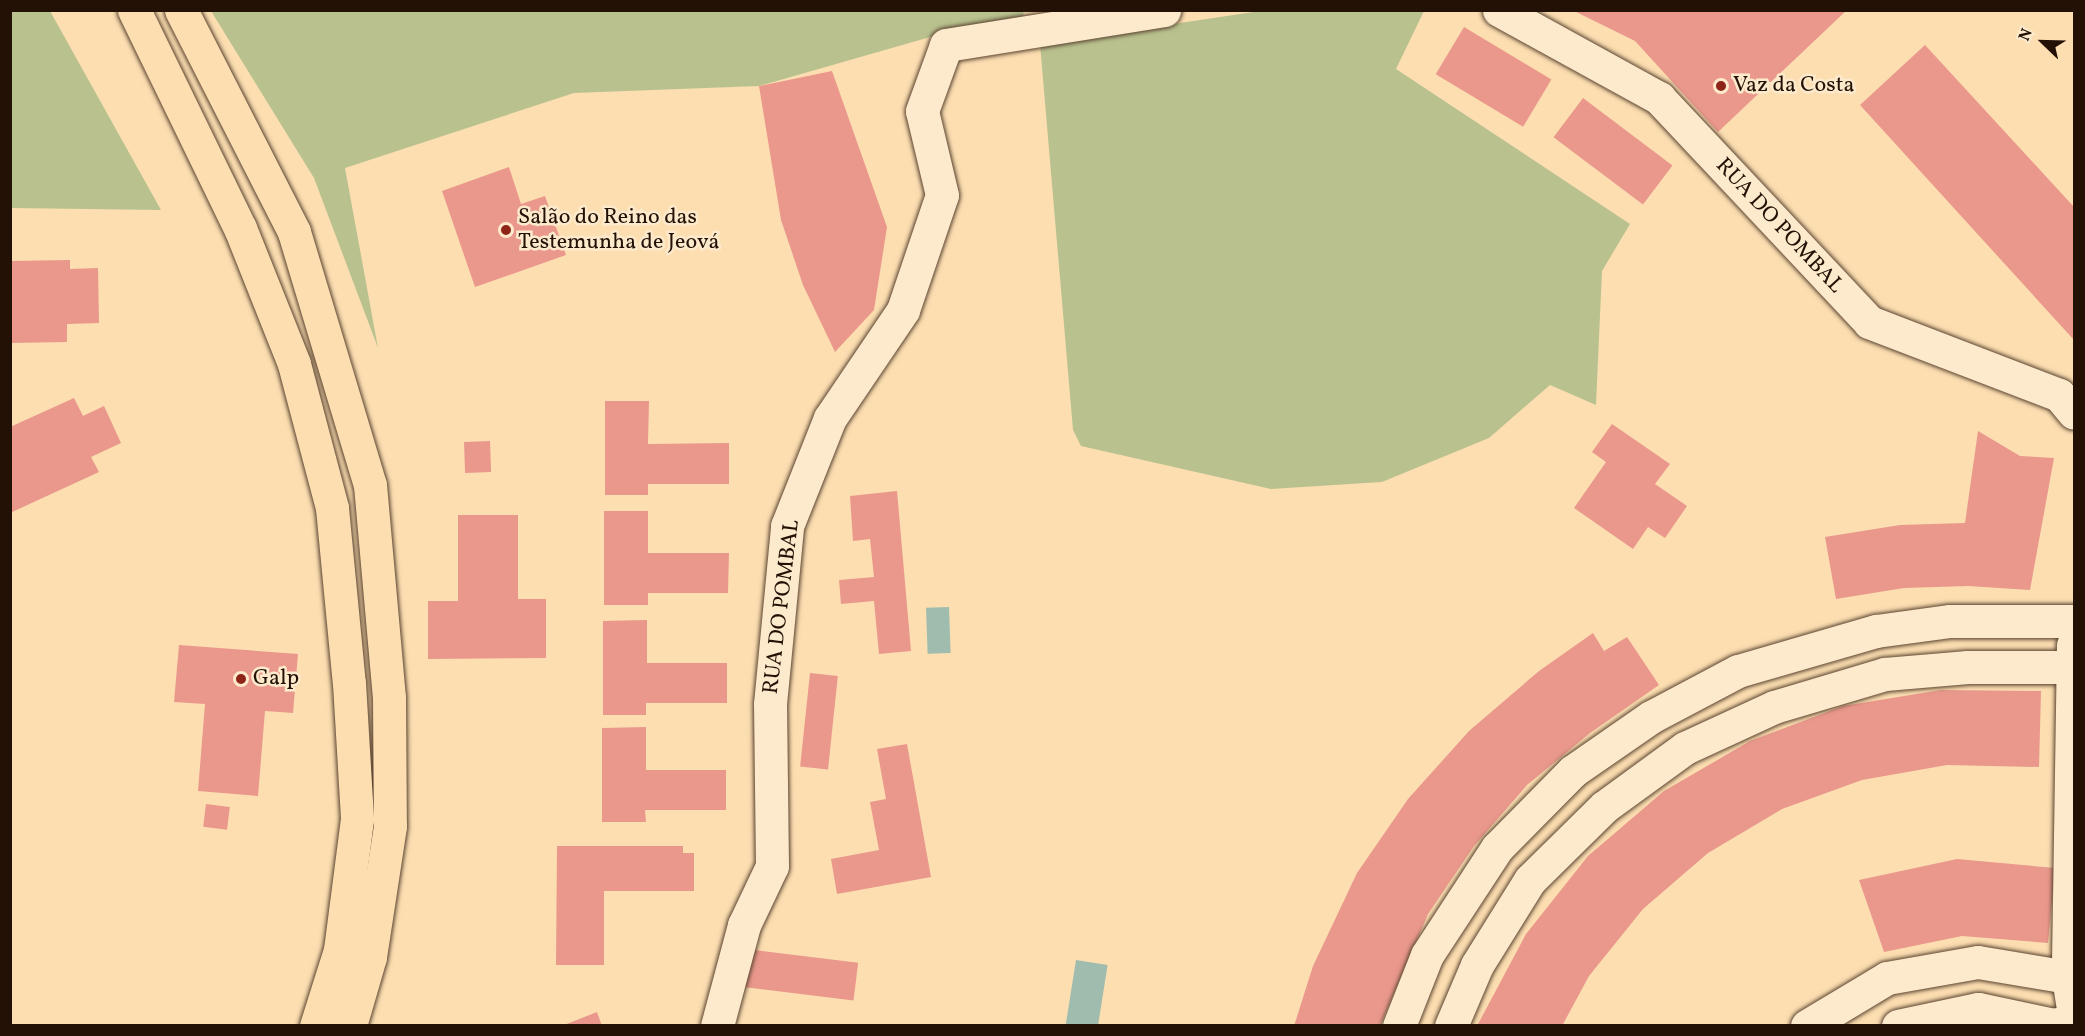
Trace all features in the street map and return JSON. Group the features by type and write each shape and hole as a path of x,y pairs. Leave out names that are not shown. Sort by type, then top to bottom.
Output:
{"highway":[{"path":"134,10 248,249 294,364 332,508 349,683 357,819 340,950 316,1026"},
{"path":"181,10 294,232 370,485 388,697 390,826 370,957 350,1026"}],"street":[{"name":"RUA DO POMBAL","path":"717,1026 744,925 772,866 770,704 787,526 830,418 903,310 942,195 922,111 946,45 1164,10"},
{"name":"RUA DO POMBAL","path":"1499,10 1659,98 1869,322 2059,394 2074,413"},
{"path":"1399,1026 1427,955 1497,848 1573,771 1651,717 1738,671 1876,631 2074,609 2067,977 2074,1014"},
{"path":"1876,631 1885,674"},
{"path":"1451,1026 1477,966 1530,880 1604,807 1685,748 1774,707 1885,674 1968,667 2074,667"},
{"path":"1573,771 1604,807"},
{"path":"1809,1025 1887,978 1978,962 2067,977"},
{"path":"1898,1026 1978,1009 2053,1024 2074,1021"}],"green space":[{"path":"11,10 50,11 161,210 11,208"},
{"path":"1023,10 1024,18 958,29 759,86 574,93 345,168 378,348 314,178 211,11"},
{"path":"1260,11 1424,11 1396,69 1630,224 1602,271 1596,405 1550,385 1489,438 1382,482 1271,489 1081,446 1073,430 1040,44"}],"shaded area":[{"path":"949,607 951,653 928,654 926,608"},
{"path":"1076,960 1108,965 1098,1026 1066,1025"}],"building":[{"name":"Vaz da Costa","path":"1572,10 1847,10 1718,132 1635,41"},
{"path":"1464,27 1551,80 1523,127 1436,74"},
{"path":"1925,45 2074,207 2074,340 1860,105"},
{"path":"832,71 887,227 874,310 835,352 803,285 781,220 759,86"},
{"path":"1583,98 1672,165 1643,205 1554,137"},
{"name":"Salão do Reino das Testemunha de Jeová","path":"509,167 521,204 545,196 566,255 475,287 442,191"},
{"path":"70,260 70,269 98,268 99,323 67,324 67,342 10,343 10,261"},
{"path":"74,398 83,416 104,406 121,443 91,457 99,472 10,513 10,427"},
{"path":"605,401 649,401 648,444 729,443 729,484 648,484 648,495 605,495"},
{"path":"1612,424 1670,464 1655,484 1687,506 1665,538 1648,527 1633,549 1574,508 1606,462 1592,452"},
{"path":"1978,431 2020,456 2054,458 2030,590 1968,586 1904,588 1836,599 1825,537 1900,525 1965,523"},
{"path":"490,441 491,472 465,473 464,442"},
{"path":"897,491 911,651 879,654 874,601 841,604 839,580 874,577 870,539 853,541 850,496"},
{"path":"604,511 648,511 648,553 729,553 728,593 648,593 648,605 604,605"},
{"path":"458,515 518,515 518,599 546,599 546,658 428,659 428,601 458,601"},
{"path":"647,620 647,663 727,663 727,703 646,703 646,715 603,715 603,621"},
{"path":"1593,633 1604,651 1627,637 1659,685 1590,733 1527,785 1474,846 1428,914 1380,1026 1294,1026 1313,966 1357,873 1408,799 1469,731 1539,671"},
{"path":"179,645 298,654 293,713 265,711 258,796 198,791 205,704 174,702"},
{"path":"810,673 838,676 828,769 800,766"},
{"path":"1941,690 2041,691 2039,767 1947,765 1862,780 1782,809 1708,853 1643,909 1589,976 1562,1026 1477,1026 1526,934 1588,856 1664,791 1750,741 1843,706"},
{"path":"646,727 646,770 726,770 726,810 645,810 646,822 602,822 602,728"},
{"path":"907,744 931,877 837,894 831,859 879,850 870,802 886,799 877,749"},
{"path":"206,804 230,807 227,830 203,827"},
{"path":"557,846 683,846 683,853 694,853 694,891 604,891 604,965 556,965"},
{"path":"1957,859 2055,868 2048,943 1962,936 1884,952 1859,880"},
{"path":"746,949 858,963 854,1000 741,987"},
{"path":"597,1012 602,1026 564,1026 564,1025"}],"place":[{"name":"Vaz da Costa","path":"1721,86"},
{"name":"Salão do Reino das Testemunha de Jeová","path":"506,230"},
{"name":"Galp","path":"241,679"}]}
